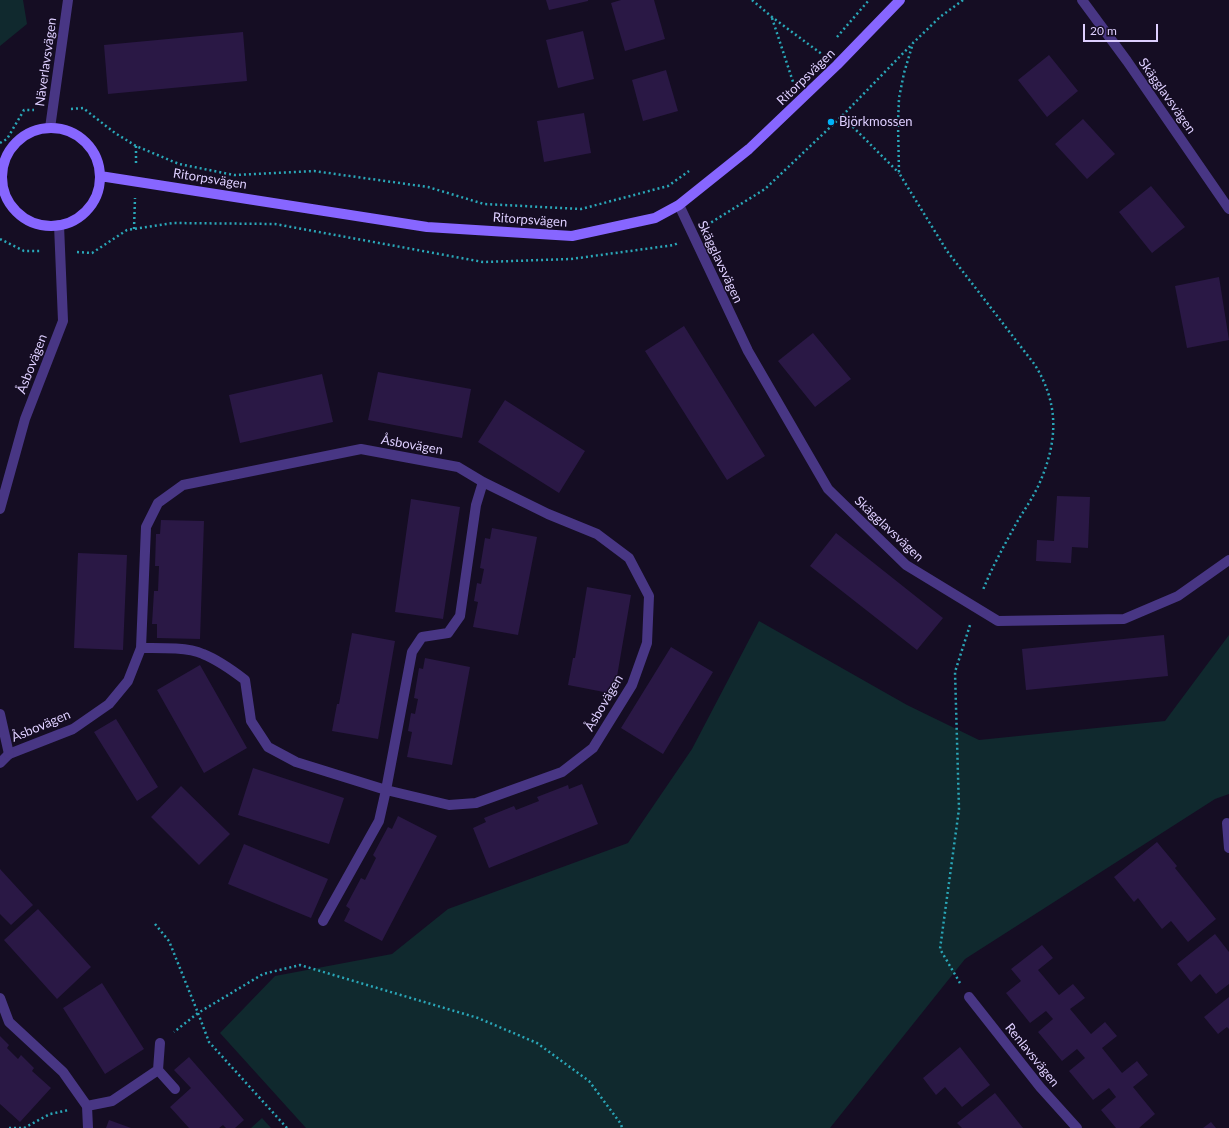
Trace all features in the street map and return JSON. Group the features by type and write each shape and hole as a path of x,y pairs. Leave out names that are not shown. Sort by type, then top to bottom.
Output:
{"street":[{"name":"Näverlavsvägen","path":"50,128 68,0"},
{"name":"Ritorpsvägen","path":"100,176 427,227 572,236 655,218 679,205 749,149 837,65 900,0"},
{"name":"Skägglavsvägen","path":"1082,0 1128,61 1229,209"},
{"path":"50,128 68,131 84,142 96,157 100,176 97,194 89,207 79,217 71,222 59,225 43,225 25,218 11,205 1,185 5,160 15,143 31,132 50,128"},
{"name":"Skägglavsvägen","path":"679,205 748,351 828,490 906,566 998,621 1124,619 1178,596 1229,560"},
{"name":"Åsbovägen","path":"0,509 25,419 63,321 59,225"},
{"name":"Åsbovägen","path":"0,763 9,754 73,729 109,704 128,681 141,648 146,527 158,503 182,485 361,449 458,467 483,482 548,514 597,534 629,558 649,596 647,643 632,685 593,748 562,772 476,803 449,805 386,790 296,762 268,747 251,721 246,680 218,661 201,653 168,648 141,648"},
{"path":"323,921 379,821 412,652 422,637 448,633 460,616 476,505 483,482"},
{"name":"Åsbovägen","path":"0,714 9,754"},
{"path":"1227,823 1229,848"},
{"name":"Renlavsvägen","path":"969,997 1040,1088 1077,1128"},
{"path":"0,998 10,1022 63,1072 87,1106 88,1128"},
{"path":"160,1043 158,1070 175,1089"},
{"path":"87,1106 112,1101 158,1070"}],"path":[{"path":"752,0 772,17 837,65"},
{"path":"832,42 869,0"},
{"path":"899,173 899,98 904,73 913,43 940,17 963,0"},
{"path":"772,17 794,84 799,79"},
{"path":"817,59 822,54"},
{"path":"0,143 6,140 24,110 83,108 115,133 136,146 179,164 234,175 314,171 428,186 484,204 581,209 668,186 692,169"},
{"path":"842,116 899,173 947,251 1035,365 1044,379 1050,394 1053,411 1052,445 1040,483 989,576 975,608 955,672 959,809 940,949 969,997"},
{"path":"155,924 168,941 209,1042 287,1128"},
{"path":"160,1043 198,1013 263,974 300,965 478,1018 537,1043 589,1081 622,1124 622,1128"},
{"path":"9,1128 24,1128 50,1114 87,1106"}],"green space":[{"path":"0,0 23,0 27,24 0,46"},
{"path":"759,621 907,705 979,740 1165,721 1229,635 1229,794 1215,799 965,959 830,1128 306,1128 220,1033 275,976 392,954 448,909 628,843 692,749"},
{"path":"262,1118 271,1128 251,1128"}],"building":[{"path":"546,0 588,0 588,1 549,10"},
{"path":"621,0 654,0 665,39 625,51 611,3"},
{"path":"583,31 594,79 558,88 546,40"},
{"path":"243,32 247,81 108,94 104,45"},
{"path":"1049,55 1078,91 1047,117 1018,80"},
{"path":"666,70 678,111 643,121 632,80"},
{"path":"584,113 591,153 544,162 537,121"},
{"path":"1083,119 1115,154 1087,179 1055,144"},
{"path":"1151,186 1185,227 1152,253 1119,212"},
{"path":"1219,277 1229,340 1187,348 1175,286"},
{"path":"684,326 765,456 727,480 645,351"},
{"path":"813,333 851,379 815,407 778,361"},
{"path":"378,372 471,389 462,438 368,420"},
{"path":"322,374 333,422 240,443 229,395"},
{"path":"505,400 585,451 559,493 478,442"},
{"path":"1057,496 1090,497 1088,548 1072,547 1071,563 1036,561 1037,540 1054,541"},
{"path":"411,499 460,507 443,619 395,612"},
{"path":"161,520 204,521 200,639 157,638 157,624 152,624 154,591 158,591 159,566 155,566 156,534 160,534"},
{"path":"492,528 537,537 518,635 473,627 478,602 474,601 477,583 481,584 484,569 480,568 485,538 490,539"},
{"path":"836,533 943,618 917,650 810,566"},
{"path":"78,553 127,555 123,650 74,648"},
{"path":"587,587 631,595 614,694 568,685 573,658 575,658"},
{"path":"352,633 395,641 378,739 332,731 337,704 339,704"},
{"path":"1164,635 1168,676 1026,690 1022,649"},
{"path":"671,647 713,672 663,754 621,728"},
{"path":"425,658 470,667 452,765 407,757 412,732 408,731 411,713 415,714 418,699 414,698 419,668 423,669"},
{"path":"200,665 247,748 204,773 157,690"},
{"path":"116,719 158,787 137,801 94,732"},
{"path":"253,768 344,798 329,844 238,815"},
{"path":"582,784 598,824 489,868 473,828 486,822 484,818 514,806 516,810 539,801 537,797 568,785 569,789"},
{"path":"181,786 230,834 199,865 151,817"},
{"path":"398,816 437,836 382,941 344,921 350,909 346,906 361,878 365,880 376,858 373,855 388,827 392,829"},
{"path":"1157,842 1177,866 1175,868 1216,919 1188,942 1171,921 1162,929 1138,898 1134,902 1114,877"},
{"path":"244,844 328,879 311,918 228,884"},
{"path":"0,869 33,905 11,925 0,914"},
{"path":"38,909 91,967 57,999 4,940"},
{"path":"1215,934 1229,952 1229,984 1216,994 1200,974 1191,982 1177,964"},
{"path":"1042,945 1053,958 1038,970 1059,995 1073,984 1085,998 1070,1009 1091,1034 1105,1022 1117,1036 1102,1048 1122,1073 1137,1061 1148,1075 1133,1087 1155,1114 1139,1128 1116,1128 1101,1110 1116,1097 1109,1088 1093,1100 1069,1071 1085,1058 1077,1049 1062,1061 1038,1032 1053,1019 1046,1011 1030,1023 1006,993 1021,981 1011,969"},
{"path":"102,983 144,1049 105,1074 63,1008"},
{"path":"1229,997 1229,1029 1227,1027 1218,1034 1204,1017"},
{"path":"0,1036 9,1045 7,1048 18,1059 21,1055 34,1068 32,1071 51,1088 20,1122 0,1104"},
{"path":"960,1047 990,1085 962,1107 945,1087 936,1095 923,1078"},
{"path":"189,1057 244,1120 235,1128 226,1128 223,1125 219,1128 189,1128 170,1107 191,1088 174,1070"},
{"path":"995,1093 1023,1128 962,1128 957,1123"},
{"path":"109,1120 131,1128 106,1128"},
{"path":"1211,1122 1216,1128 1203,1128"}],"place":[{"name":"Björkmossen","path":"831,122"}]}
